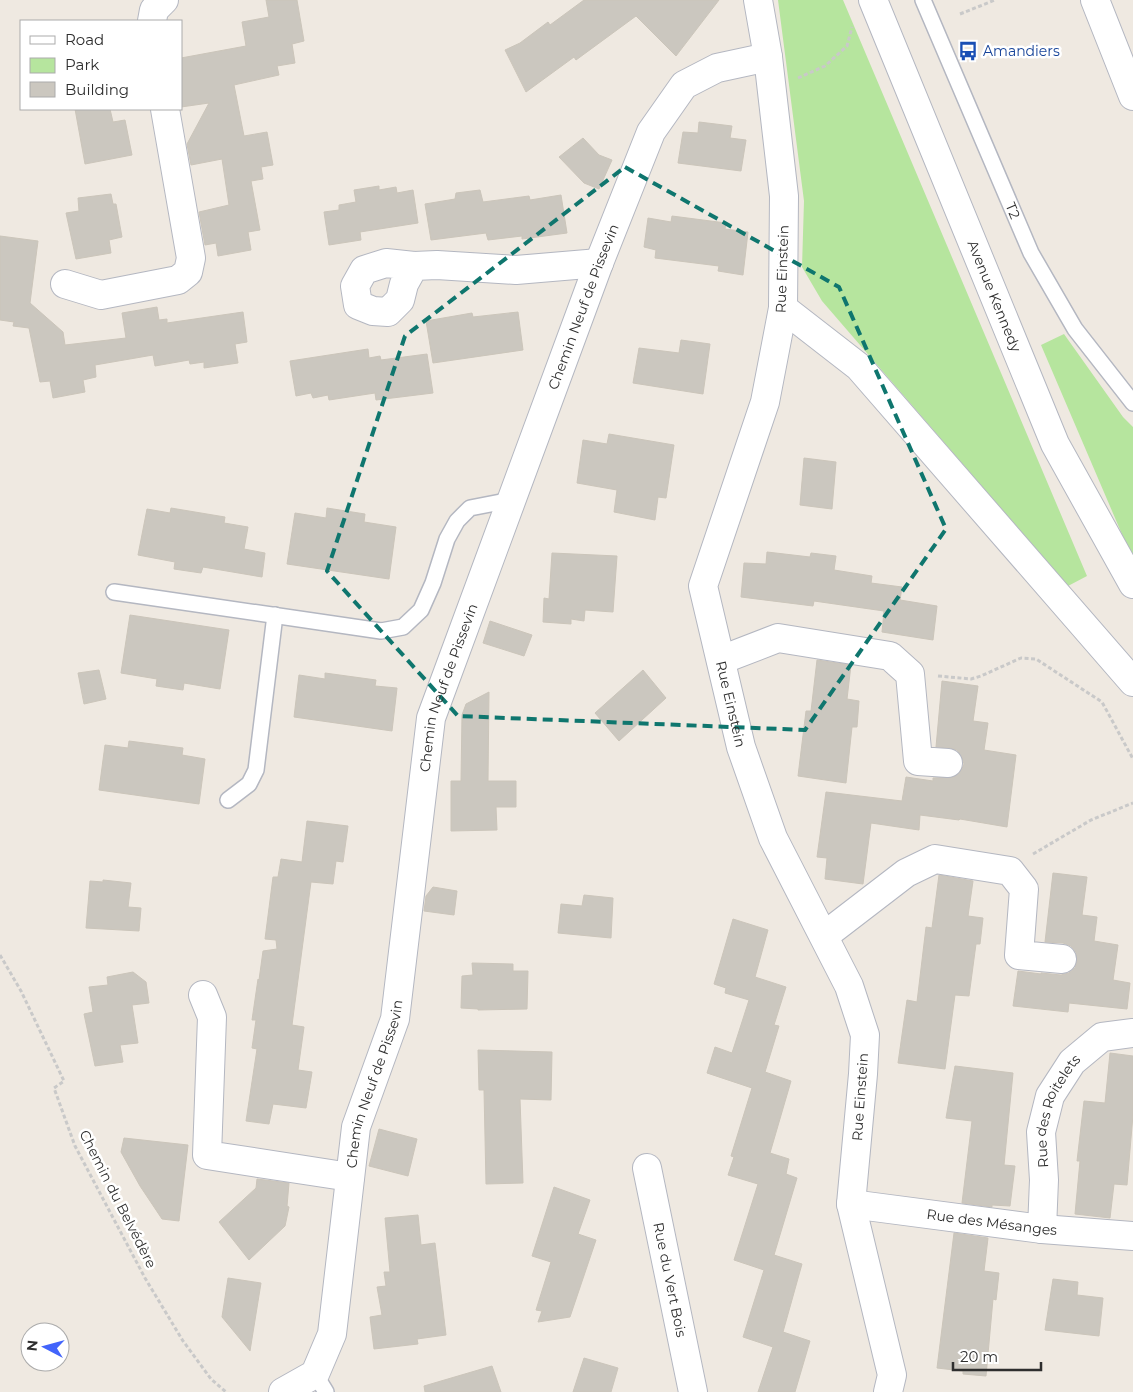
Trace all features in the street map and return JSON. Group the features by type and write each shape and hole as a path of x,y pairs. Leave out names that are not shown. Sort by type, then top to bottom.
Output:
{"street":[{"path":"152,20 154,10 164,0"},
{"name":"Rue Einstein","path":"758,0 768,57 784,196 783,308 765,402 703,586 741,747 773,838 848,986 865,1035 851,1204 892,1375 888,1392"},
{"name":"Avenue Kennedy","path":"873,0 1056,444 1133,584"},
{"path":"1095,0 1133,96"},
{"name":"Chemin Neuf de Pissevin","path":"283,1392 320,1383 332,1334 356,1127 395,1019 431,718 599,263 651,132 684,85 717,68 768,57"},
{"path":"65,284 101,295 178,280 188,272 190,258 165,110"},
{"path":"414,266 437,265 516,270 599,263"},
{"path":"783,308 858,367 1133,682"},
{"path":"720,660 778,638 890,656 910,674 918,760 948,763"},
{"path":"824,936 906,873 935,858 1010,871 1024,889 1019,955 1062,959"},
{"path":"203,995 212,1017 207,1155 350,1178"},
{"name":"Rue des Roitelets","path":"1042,1229 1044,1180 1041,1132 1050,1096 1072,1062 1102,1037 1133,1033"},
{"name":"Rue du Vert Bois","path":"647,1168 693,1392"},
{"name":"Rue des Mésanges","path":"851,1204 1042,1229 1133,1236"}],"lane":[{"name":"T2","path":"923,0 1031,253 1075,329 1133,403"},
{"path":"114,592 381,631 403,627 422,610 447,539 457,521 470,508 511,500"},
{"path":"228,800 249,784 256,770 275,615"}],"path":[{"path":"960,14 995,0"},
{"path":"793,80 825,66 848,46 853,21"},
{"path":"910,674 971,679 1021,658 1036,659 1102,702 1133,759"},
{"path":"1010,871 1042,848 1092,820 1133,803"},
{"name":"Chemin du Belvédère","path":"0,955 21,991 64,1082 54,1088 75,1146 145,1278 178,1333 211,1379 226,1392"}],"highlighted area":[{"path":"625,167 839,287 946,529 805,730 458,716 327,571 405,336"}],"green space":[{"path":"778,0 843,0 1087,576 1068,586 822,301 802,267 804,201"},
{"path":"1064,334 1123,417 1133,427 1133,557 1041,345"}],"building":[{"path":"266,0 297,0 304,41 292,44 295,63 277,66 279,75 234,85 244,136 267,132 273,165 261,167 263,179 251,181 260,230 248,232 251,250 218,256 216,243 205,245 199,212 229,205 222,159 191,165 187,144 209,103 182,107 182,58 246,46 242,22 269,17"},
{"path":"584,0 719,0 676,56 636,16 576,60 574,57 526,92 505,50 520,43 548,22 550,25"},
{"path":"75,110 110,110 113,122 125,120 132,155 85,164"},
{"path":"699,122 732,126 730,138 746,140 741,171 678,163 683,132 698,133"},
{"path":"583,138 599,155 612,160 599,189 584,183 559,157"},
{"path":"379,186 379,190 396,187 397,193 413,190 418,223 360,232 361,240 329,245 324,212 339,210 339,205 356,202 354,190"},
{"path":"480,190 483,202 529,196 530,200 561,195 567,233 522,239 522,236 488,240 486,233 431,240 425,204 455,199 456,193"},
{"path":"111,194 113,204 116,204 122,237 109,240 111,253 76,259 66,213 79,211 78,198"},
{"path":"672,216 726,223 725,229 748,232 743,275 718,271 719,266 655,258 656,250 644,247 648,218 671,222"},
{"path":"0,236 38,241 30,303 63,332 65,345 126,338 122,313 157,307 159,320 167,319 167,323 243,312 247,342 235,344 238,363 204,368 204,362 190,364 189,360 155,366 153,355 95,365 96,377 83,380 85,392 53,398 50,381 40,382 29,328 13,326 14,322 0,320"},
{"path":"518,312 523,350 433,363 426,321 472,313 473,317"},
{"path":"681,340 710,344 703,394 633,383 639,348 679,353"},
{"path":"368,349 369,358 380,356 381,360 427,354 433,393 376,400 375,393 329,400 328,395 313,398 311,393 296,396 290,361"},
{"path":"609,434 674,445 666,498 658,497 655,520 614,512 617,490 577,483 583,440 607,444"},
{"path":"804,458 836,462 832,509 800,505"},
{"path":"171,508 225,517 224,523 248,527 244,549 265,553 262,577 203,567 201,573 174,569 175,562 138,555 147,509 170,513"},
{"path":"327,508 365,514 364,522 396,527 389,579 287,564 295,513 326,518"},
{"path":"767,552 810,557 811,553 836,556 834,570 872,576 871,583 902,587 900,600 937,606 933,640 882,632 884,611 814,601 813,606 741,597 744,563 766,564"},
{"path":"552,553 617,556 613,612 585,610 584,621 571,619 571,624 543,622 544,598 549,599"},
{"path":"130,615 229,630 220,689 184,683 183,690 156,686 157,679 121,673"},
{"path":"490,621 532,635 524,656 483,643"},
{"path":"817,660 851,665 847,699 859,701 857,727 852,727 846,783 798,776 806,711 811,711"},
{"path":"99,670 106,699 84,704 78,673"},
{"path":"643,670 666,698 619,741 595,713"},
{"path":"325,673 376,680 375,686 397,688 392,731 294,717 299,675 325,679"},
{"path":"942,681 978,686 973,721 988,723 984,750 1016,755 1007,827 960,819 920,815 919,830 871,823 863,884 825,879 827,858 817,857 826,792 902,801 906,777 933,781 933,778 954,777 961,771 964,764 957,750 936,747"},
{"path":"489,692 488,781 516,781 516,807 496,807 497,830 451,831 451,781 461,781 462,715 466,704"},
{"path":"129,741 183,748 182,755 205,759 199,804 99,790 105,745 128,748"},
{"path":"307,821 348,826 343,862 336,861 333,884 311,882 292,1025 304,1027 298,1070 312,1072 306,1108 273,1104 269,1124 246,1121 257,1049 252,1048 256,1020 252,1020 263,951 277,949 276,940 265,939 273,877 278,877 281,859 302,862"},
{"path":"1053,873 1087,877 1082,915 1097,917 1094,941 1118,945 1113,980 1130,983 1127,1009 1069,1003 1068,1012 1013,1006 1018,971 1061,975 1069,973 1075,968 1077,961 1076,952 1071,946 1063,943 1045,942"},
{"path":"939,875 973,881 968,916 983,918 980,944 976,944 969,996 955,995 945,1069 898,1063 907,1000 917,1002 926,927 932,928"},
{"path":"103,880 131,883 128,907 141,908 139,931 86,928 90,881 103,882"},
{"path":"433,887 457,891 454,915 424,911 426,896"},
{"path":"584,895 613,898 611,938 558,933 561,904 582,906"},
{"path":"733,919 768,930 755,977 786,987 774,1025 779,1026 765,1072 791,1081 770,1153 789,1159 786,1174 797,1178 774,1255 802,1264 783,1332 810,1341 795,1392 758,1392 773,1347 743,1337 764,1270 734,1260 758,1184 728,1175 734,1157 731,1156 752,1088 707,1073 715,1047 732,1053 749,1000 725,993 726,988 714,984"},
{"path":"472,963 513,964 513,971 528,971 527,1009 478,1010 461,1008 462,976 473,975"},
{"path":"133,972 146,982 149,1003 132,1005 138,1043 120,1045 123,1062 95,1066 84,1014 93,1012 89,987 108,985 107,977"},
{"path":"478,1050 552,1052 551,1100 520,1099 523,1183 486,1184 484,1090 479,1090"},
{"path":"1110,1053 1133,1056 1133,1115 1127,1185 1114,1184 1110,1218 1075,1214 1080,1161 1077,1161 1084,1101 1105,1103"},
{"path":"955,1066 1013,1073 1004,1165 1015,1166 1010,1206 992,1205 992,1207 962,1203 972,1121 946,1118"},
{"path":"379,1129 417,1139 408,1176 369,1166"},
{"path":"124,1138 188,1145 179,1221 162,1219 140,1186 121,1152"},
{"path":"257,1179 289,1183 287,1206 289,1207 285,1226 249,1260 219,1222 256,1188"},
{"path":"554,1187 590,1200 578,1234 596,1240 570,1317 538,1322 542,1311 536,1310 551,1262 532,1256"},
{"path":"418,1215 421,1245 435,1243 446,1335 417,1339 418,1344 374,1349 370,1317 382,1315 377,1287 386,1286 384,1272 390,1272 385,1218"},
{"path":"954,1233 988,1238 984,1271 999,1273 996,1300 993,1299 986,1376 963,1374 963,1371 937,1368"},
{"path":"228,1278 261,1283 250,1351 222,1317"},
{"path":"1053,1279 1078,1282 1077,1295 1103,1298 1099,1336 1045,1330"},
{"path":"584,1358 618,1368 611,1392 573,1392"},
{"path":"492,1366 501,1392 425,1392 424,1386"}],"place":[{"name":"Amandiers","path":"968,51"}]}
